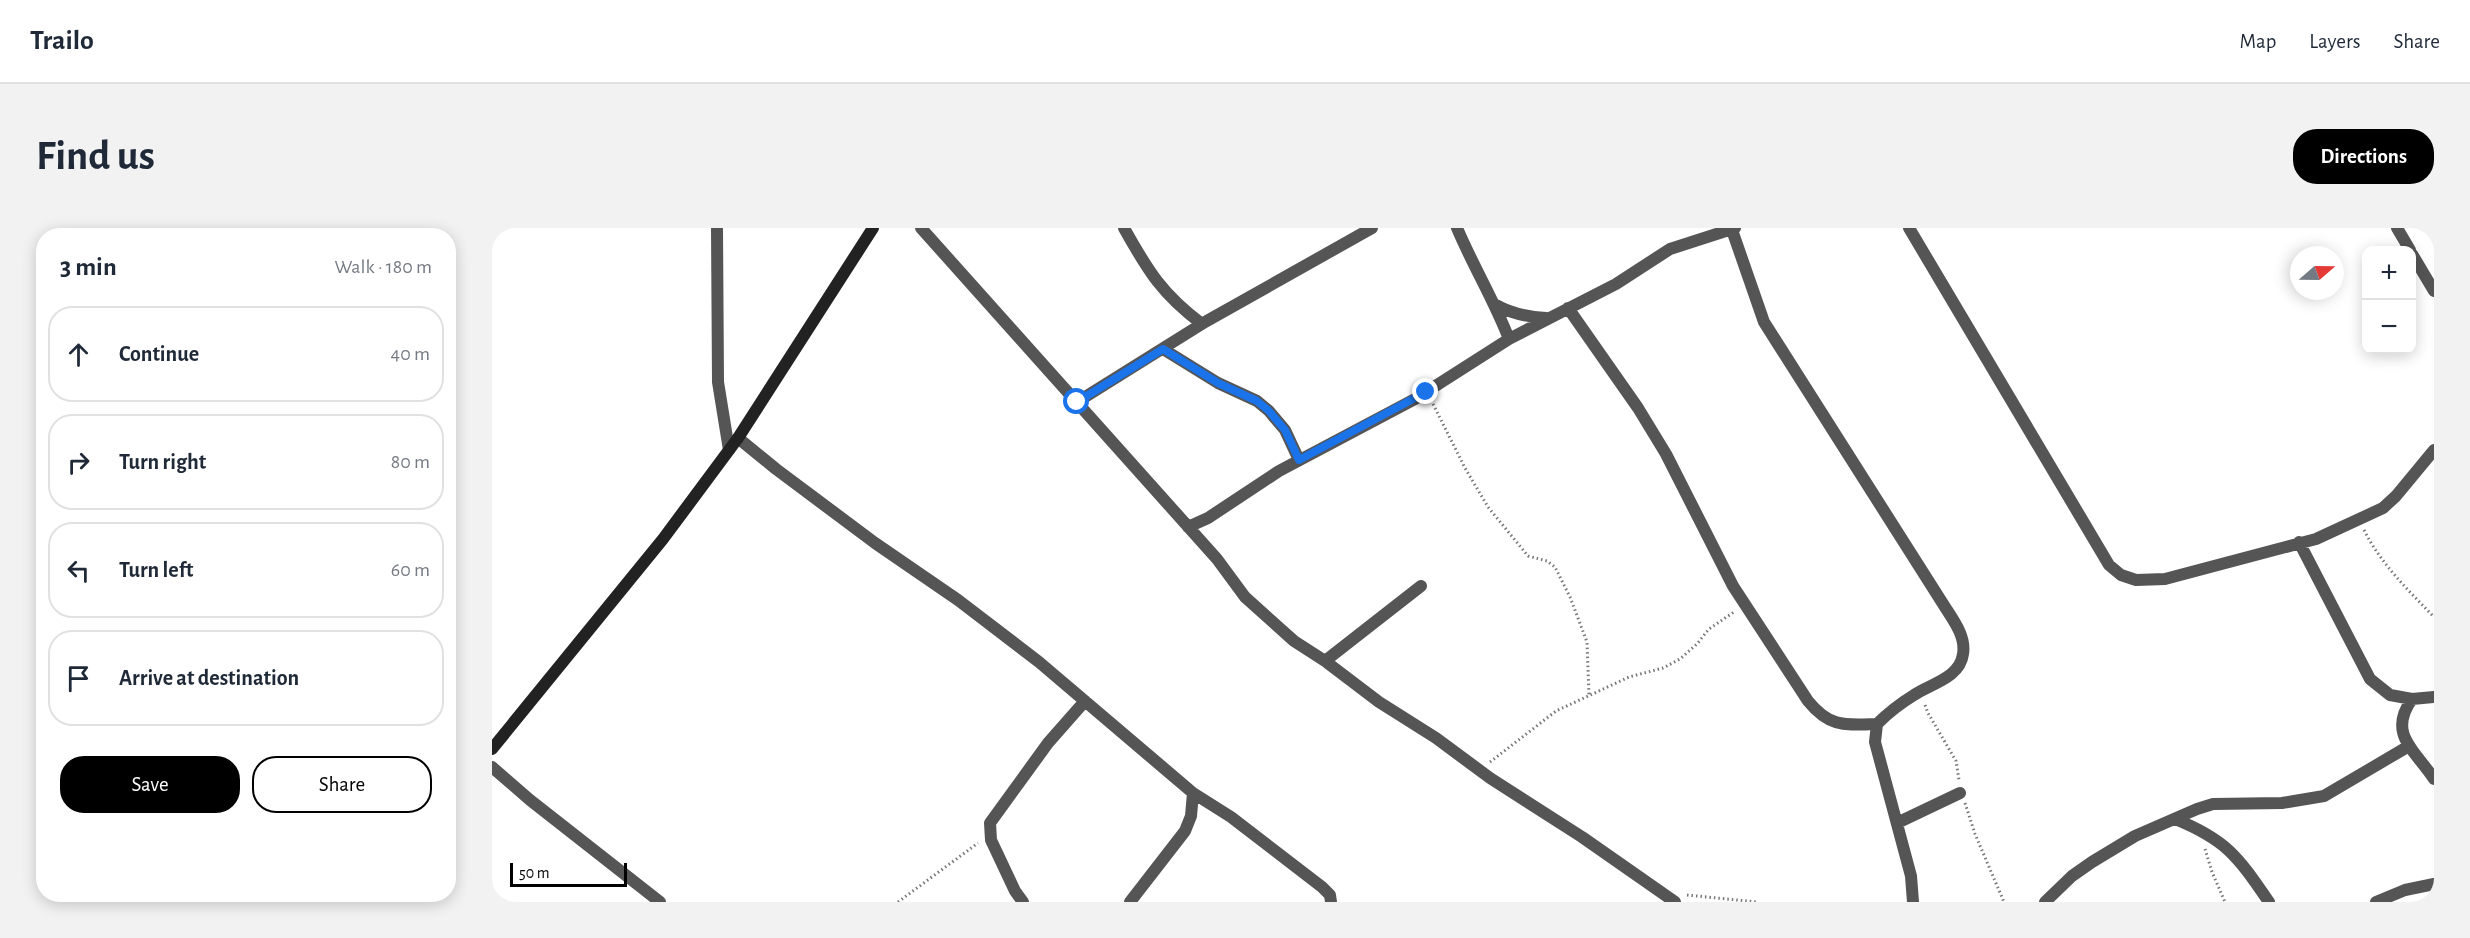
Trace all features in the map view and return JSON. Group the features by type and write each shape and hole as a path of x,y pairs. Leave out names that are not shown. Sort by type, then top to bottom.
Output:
{"street":[{"path":"717,228 718,381 729,450"},
{"path":"492,749 663,539 738,438 873,228"},
{"path":"921,228 1217,559 1245,597 1269,620 1379,702 1436,738 1479,770 1582,837 1671,899"},
{"path":"1124,228 1156,283 1182,309 1202,324"},
{"path":"1077,402 1202,324 1372,228"},
{"path":"1457,228 1470,259 1496,305 1509,339"},
{"path":"1909,228 2109,565 2121,575 2136,580 2165,579 2316,538 2383,508 2396,496 2434,450"},
{"path":"2397,228 2407,246"},
{"path":"1188,527 1208,518 1299,460 1426,392 1509,339 1548,318 1568,308 1616,284 1670,249 1733,229 1764,322 1960,631 1963,656 1952,673 1914,694 1877,724 1835,724 1820,716 1745,604 1706,536 1666,454 1638,408 1568,308"},
{"path":"2416,262 2434,291"},
{"path":"1496,305 1509,313 1523,317 1548,318"},
{"path":"1163,349 1218,383 1257,401 1285,430 1299,460"},
{"path":"738,438 874,543 967,607 1040,662 1193,793 1231,817 1322,887 1330,895 1331,902"},
{"path":"2299,542 2370,679 2390,695 2412,699 2434,697"},
{"path":"1325,661 1420,586"},
{"path":"2412,699 2401,719 2402,730 2409,746 2434,779"},
{"path":"1023,902 1015,891 991,840 990,823 1048,743 1085,700"},
{"path":"1877,724 1875,742 1911,876 1913,902"},
{"path":"2045,902 2072,876 2135,836 2213,804 2282,803 2324,796 2409,746"},
{"path":"492,767 530,800 660,902"},
{"path":"1897,823 1960,792"},
{"path":"1130,902 1185,831 1191,816 1193,793"},
{"path":"2175,819 2198,828 2219,841 2237,858 2269,902"},
{"path":"2376,902 2405,890 2434,884"}],"path":[{"path":"1426,392 1488,507 1528,556 1547,561 1555,567 1587,642 1589,695"},
{"path":"2359,520 2379,555 2434,617"},
{"path":"1479,770 1556,711 1629,677 1663,668 1680,659 1710,629 1745,604"},
{"path":"898,902 967,852 990,828"},
{"path":"2198,828 2211,872 2225,902"},
{"path":"1671,899 1693,895 1757,902"}],"route":[{"path":"1077,402 1106,382 1163,349 1218,383 1257,401 1285,430 1299,460 1426,392"}]}
